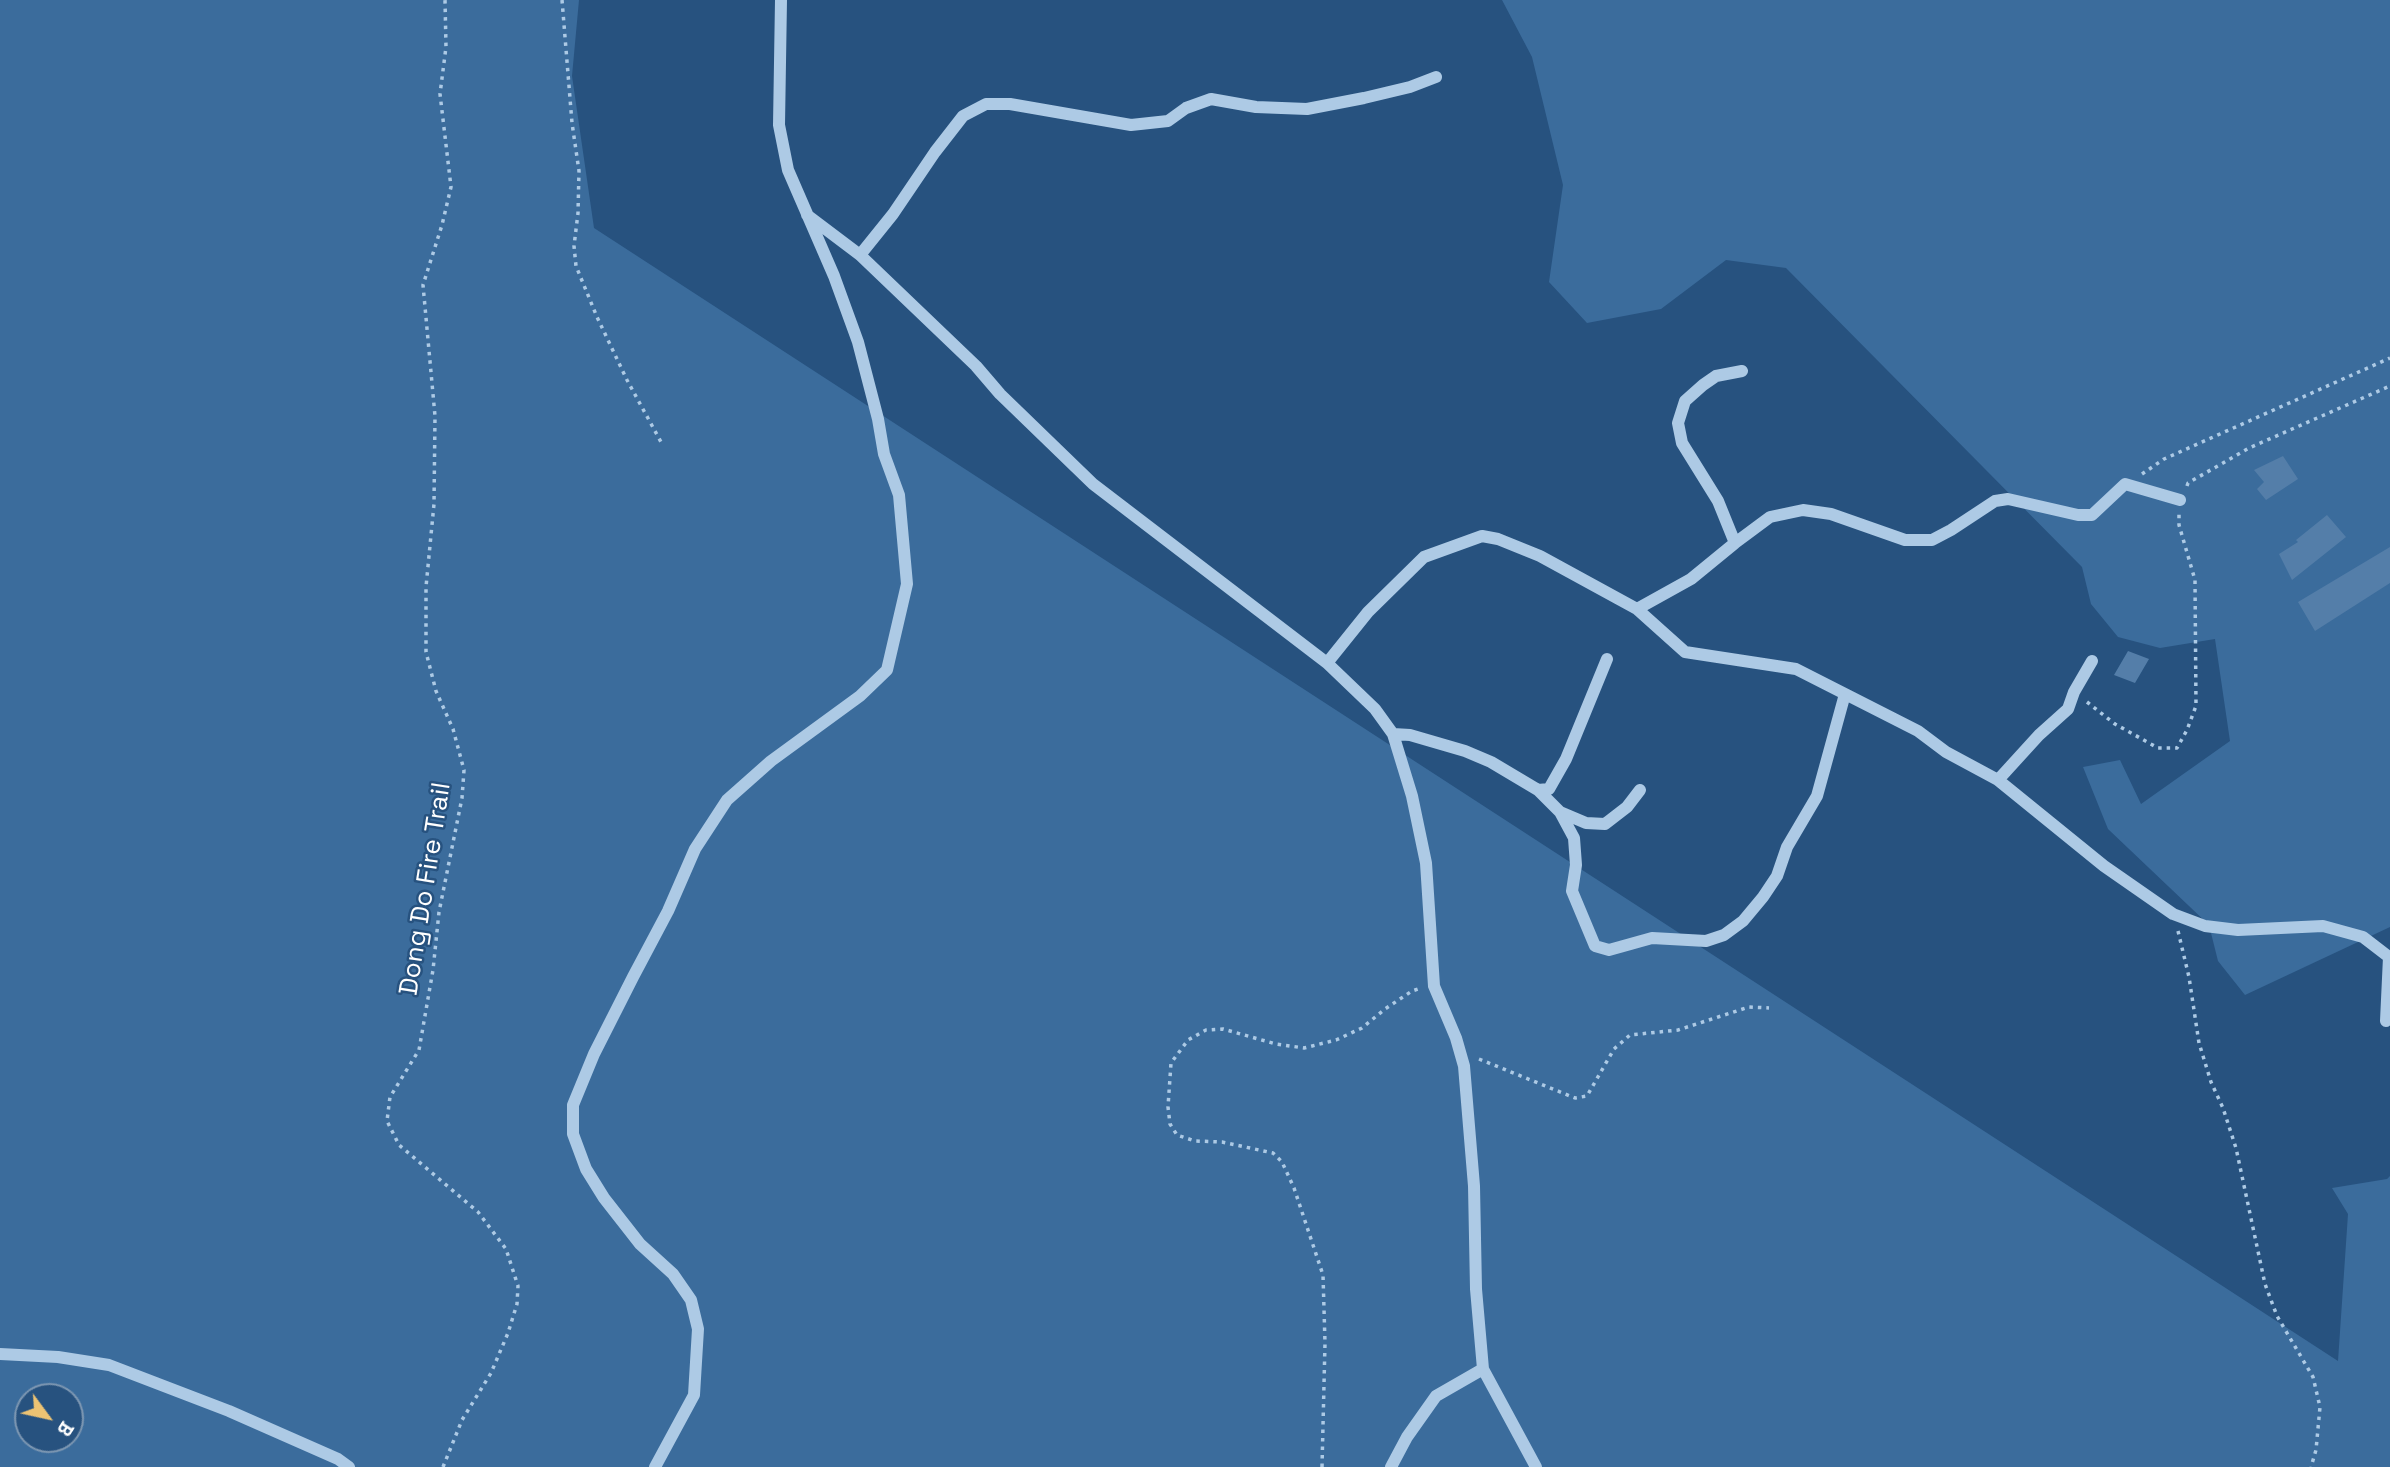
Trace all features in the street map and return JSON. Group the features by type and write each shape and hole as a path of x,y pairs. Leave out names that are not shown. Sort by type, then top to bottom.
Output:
{"street":[{"path":"655,1467 694,1395 698,1329 691,1300 673,1274 640,1244 604,1198 586,1169 573,1134 573,1105 594,1054 668,911 695,849 727,800 771,761 860,696 887,670 907,584 899,495 884,454 878,418 858,342 834,276 788,170 779,125 781,0"},
{"path":"860,255 962,116 986,104 1010,104 1131,125 1168,121 1186,108 1211,99 1256,107 1307,109 1375,96 1410,87 1436,76"},
{"path":"806,214 860,255 976,366 1000,394 1093,484 1327,663 1374,709 1393,734 1412,796 1426,863 1434,986 1464,1066 1470,1122 1476,1289 1483,1369 1536,1467"},
{"path":"1734,543 1718,501 1682,443 1678,423 1685,401 1703,385 1716,376 1742,372"},
{"path":"1637,609 1691,579 1770,517 1802,510 1831,514 1905,540 1932,540 1995,501 2008,499 2092,516 2125,484 2180,500"},
{"path":"1327,663 1368,612 1424,557 1482,536 1498,539 1540,556 1637,609 1685,652 1796,669 1918,732 1946,752 1997,780 2104,866 2174,914 2205,926 2238,930 2323,926 2363,937 2389,957 2386,1021"},
{"path":"1538,790 1549,789 1557,778 1606,659"},
{"path":"1997,780 2068,709 2074,692 2092,661"},
{"path":"1393,734 1410,735 1465,751 1491,762 1538,790 1560,812 1574,838 1576,865 1572,891 1594,946 1609,950 1652,938 1706,941 1724,935 1743,921 1777,876 1787,847 1817,796 1845,694"},
{"path":"1560,812 1586,823 1605,824 1627,807 1640,790"},
{"path":"0,1354 58,1357 110,1365 229,1412 338,1459 349,1467"},
{"path":"1391,1467 1407,1437 1436,1396 1483,1369"}],"path":[{"name":"Dong Do Fire Trail","path":"443,1467 462,1420 491,1373 517,1304 519,1286 506,1248 478,1212 399,1145 387,1121 390,1097 419,1050 433,970 439,912 462,798 464,770 453,729 436,691 426,652 426,587 434,504 435,416 423,285 451,187 440,93 446,47 445,0"},
{"path":"562,0 572,123 579,171 579,214 574,246 576,266 627,380 661,442"},
{"path":"2125,484 2164,459 2390,358"},
{"path":"2074,692 2115,724 2158,748 2177,748 2196,706 2195,580 2179,525 2180,500 2188,483 2249,448 2390,386"},
{"path":"2174,914 2189,977 2199,1043 2236,1148 2265,1284 2277,1316 2313,1377 2320,1407 2312,1467"},
{"path":"1322,1467 1325,1343 1323,1275 1294,1188 1282,1162 1273,1153 1232,1144 1195,1141 1177,1135 1170,1125 1168,1107 1171,1063 1188,1040 1206,1030 1223,1029 1276,1044 1304,1048 1336,1040 1362,1028 1412,991 1434,986"},
{"path":"1459,1048 1516,1075 1576,1098 1587,1096 1614,1049 1630,1035 1678,1030 1749,1007 1769,1008"}],"shaded area":[{"path":"0,0 579,0 572,76 594,228 2338,1361 2348,1214 2332,1188 2387,1179 2390,1176 2390,1467 0,1467"},
{"path":"1502,0 2390,0 2390,927 2245,995 2218,961 2209,925 2108,829 2083,767 2120,760 2141,804 2230,741 2215,639 2160,648 2118,637 2091,604 2082,567 1786,268 1726,260 1661,309 1587,323 1549,282 1563,185 1532,57"}],"building":[{"path":"2283,456 2298,479 2266,500 2257,489 2264,482 2254,470"},
{"path":"2327,515 2346,537 2292,580 2279,554 2298,542 2296,540"},
{"path":"2390,547 2390,583 2315,631 2298,602"},
{"path":"2128,651 2149,659 2135,683 2114,675"}]}
